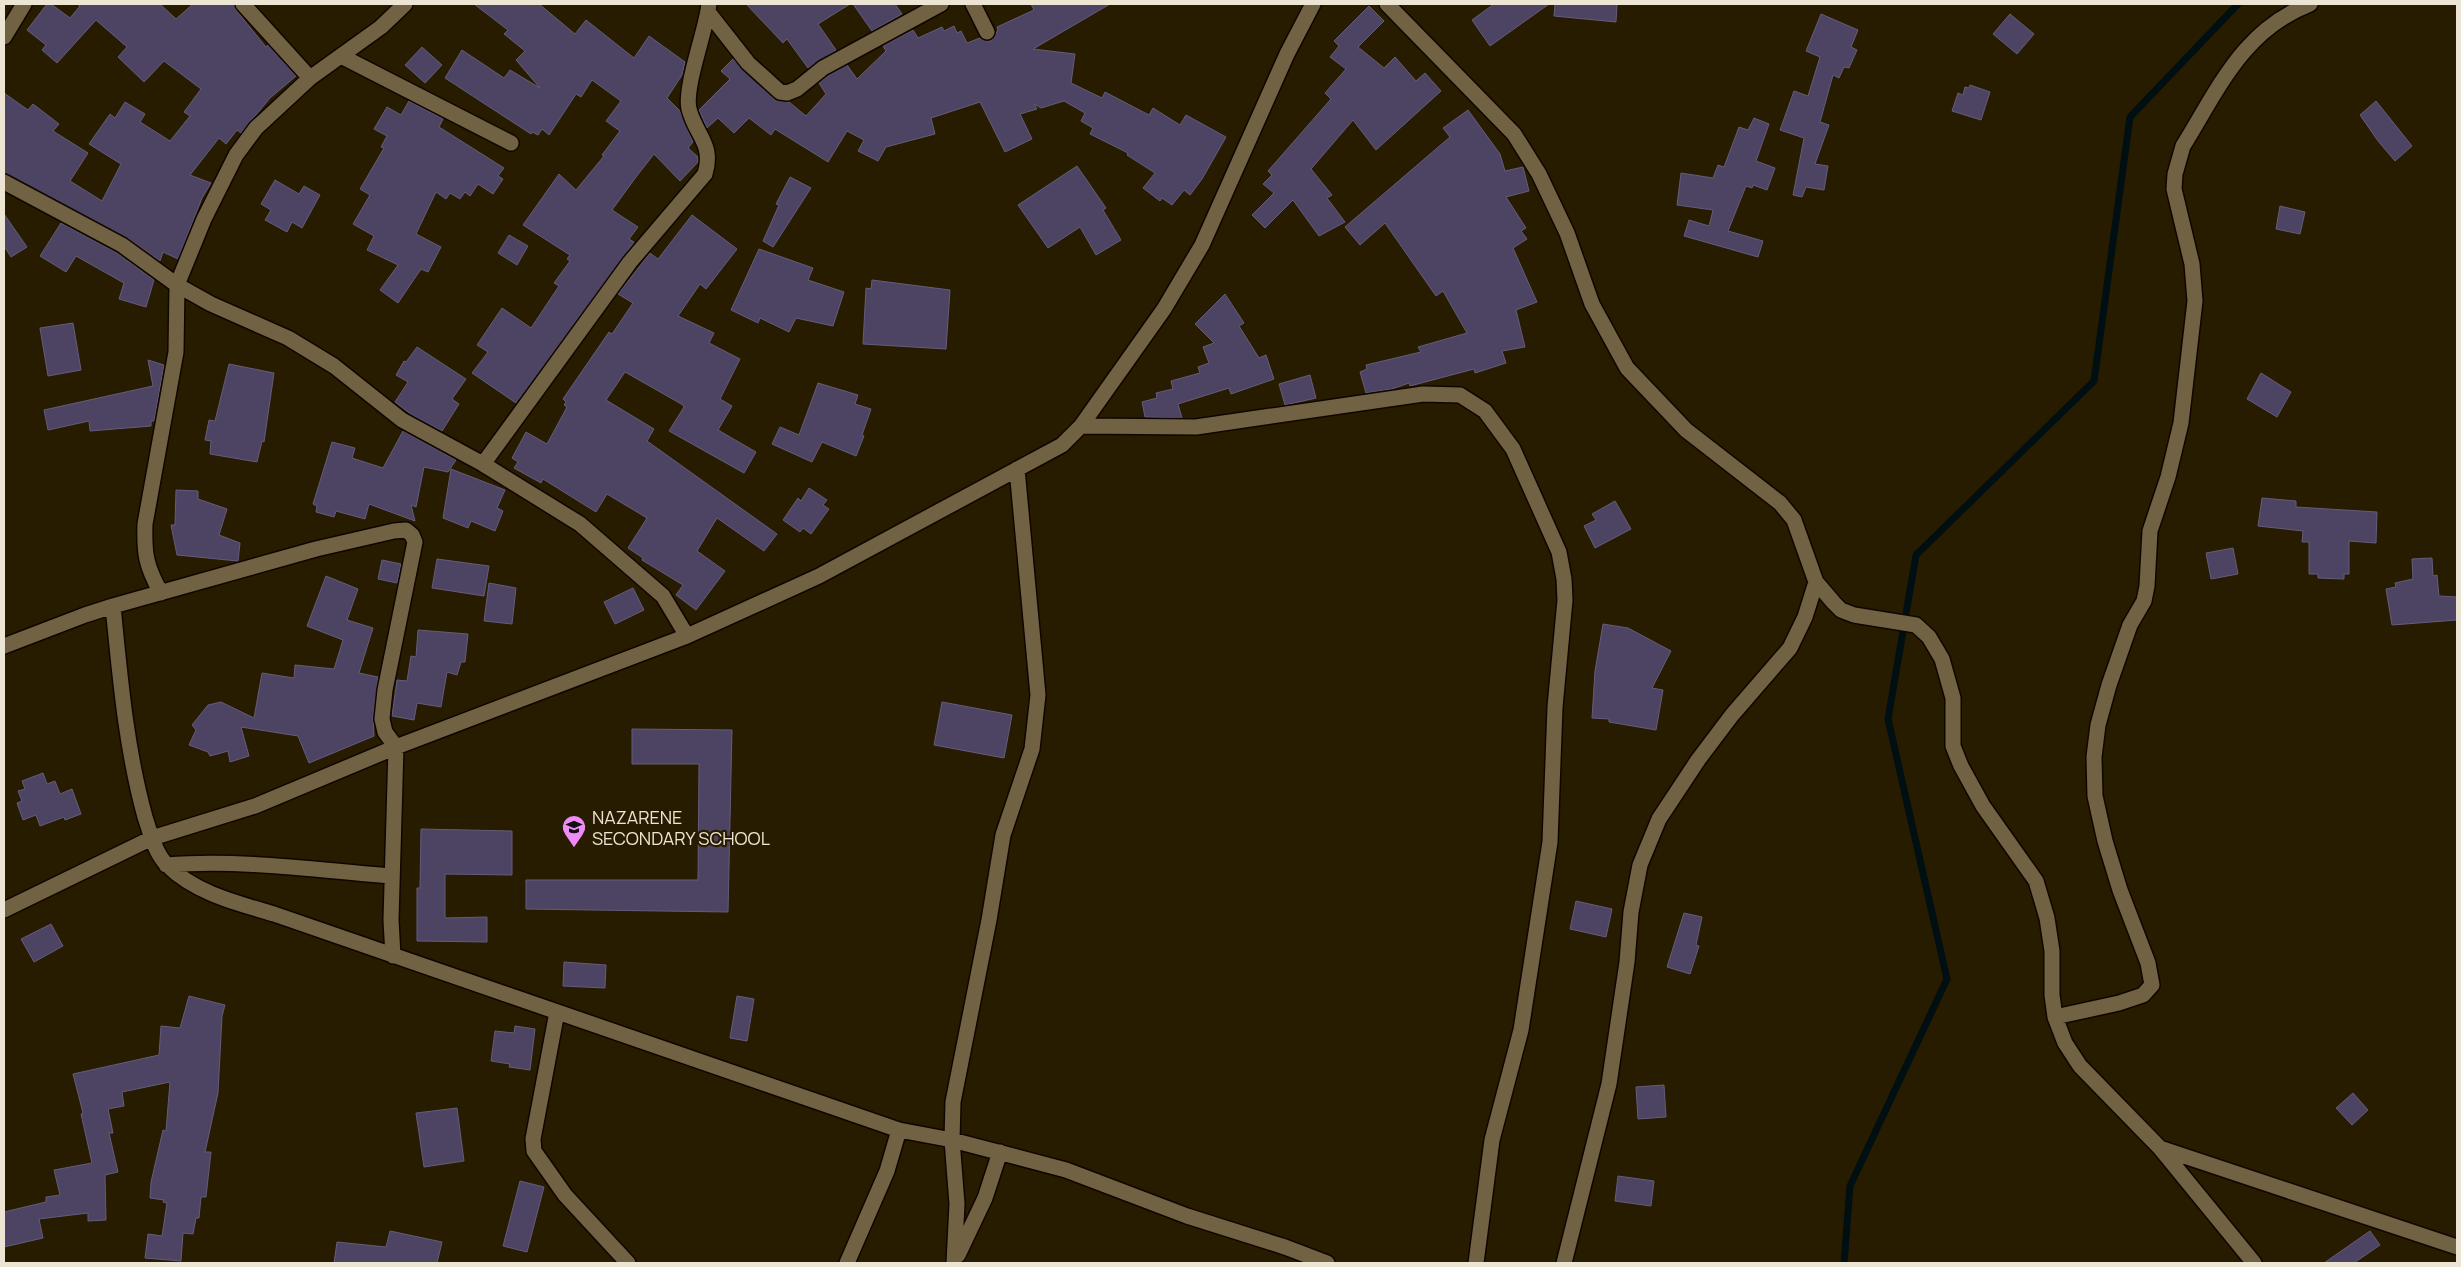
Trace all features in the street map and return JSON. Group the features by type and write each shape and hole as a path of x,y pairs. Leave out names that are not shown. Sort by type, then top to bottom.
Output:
{"street":[{"path":"4,37 24,4"},
{"path":"243,4 310,78"},
{"path":"161,593 151,574 144,552 145,524 176,352 177,286 204,219 236,155 256,128 310,78 381,27 405,4"},
{"path":"709,8 748,63 780,92 787,94 797,89 823,68 941,4"},
{"path":"973,4 987,32"},
{"path":"4,910 152,838 255,806 396,748 687,636 819,576 1062,444 1081,426 1164,309 1202,245 1287,54 1313,4"},
{"path":"1387,4 1514,134 1539,174 1567,234 1592,304 1627,368 1686,430 1780,503 1794,520 1816,582 1841,610 1863,617 1916,625 1929,637 1942,659 1953,698 1953,746 1961,766 1983,806 2036,881 2047,918 2052,951 2052,996 2055,1017 2065,1043 2080,1066 2160,1148 2254,1263"},
{"path":"2055,1017 2118,1003 2143,995 2152,985 2148,964 2120,890 2105,841 2095,796 2094,757 2098,724 2109,685 2130,625 2144,601 2147,586 2150,531 2168,477 2181,423 2195,301 2192,264 2174,189 2178,158 2193,129 2247,46 2286,14 2310,4"},
{"path":"483,464 630,262 705,174 709,156 690,110 688,94 709,8"},
{"path":"341,56 511,143"},
{"path":"4,182 122,245 177,286 210,304 288,338 334,366 402,420 483,464 574,520 608,547 663,596 687,636"},
{"path":"1081,426 1196,428 1423,394 1460,395 1485,411 1513,450 1558,552 1564,579 1565,600 1555,707 1550,842 1521,1030 1492,1140 1476,1263"},
{"path":"1000,1152 985,1198 954,1263 957,1204 952,1140 954,1094 990,920 1003,835 1032,748 1038,695 1017,469"},
{"path":"4,646 84,614 316,549 406,530 412,535 414,542 385,690 382,719 385,732 396,748 392,876 393,956"},
{"path":"1564,1263 1609,1084 1627,962 1631,912 1640,865 1659,819 1698,760 1732,715 1790,648 1805,617 1816,582"},
{"path":"113,606 124,717 136,783 152,838 166,864 192,884 224,899 274,914 899,1130 952,1140 1066,1170 1187,1216 1285,1247 1327,1263"},
{"path":"166,864 200,862 244,863 392,876"},
{"path":"557,1012 533,1139 534,1151 565,1195 628,1263"},
{"path":"847,1263 887,1171 899,1130"},
{"path":"2160,1148 2457,1247"}],"building":[{"path":"47,4 51,4 70,18 80,6 77,4 160,4 176,19 193,4 234,4 236,10 266,47 268,45 296,76 270,98 241,133 237,130 226,144 219,138 190,175 211,183 202,198 178,259 163,252 160,261 126,237 4,173 4,93 28,110 33,104 59,124 53,131 88,153 70,181 102,201 121,164 89,144 110,114 115,118 125,102 145,114 140,122 170,141 190,116 184,112 201,89 164,61 144,82 118,57 127,47 96,20 57,63 42,50 46,45 27,30"},
{"path":"474,4 539,4 575,34 586,20 634,58 649,36 685,62 682,75 667,98 680,111 693,142 688,148 698,157 698,162 680,181 654,154 636,177 612,210 638,227 629,239 634,242 516,403 472,373 488,352 477,345 502,308 531,328 559,286 554,283 570,261 567,259 570,255 523,225 559,174 576,190 604,156 602,155 620,131 606,121 621,101 592,80 581,97 576,94 549,135 542,129 538,135 532,132 531,134 445,78 462,50 504,78 510,70 540,88 516,60 525,51 504,34 508,30"},
{"path":"746,4 850,4 818,24 836,50 808,68 787,39 783,43"},
{"path":"853,4 895,4 902,14 872,31"},
{"path":"1031,4 1110,4 1033,49 1075,54 1071,83 1102,98 1105,92 1149,115 1153,108 1180,125 1186,115 1226,137 1202,179 1190,195 1184,190 1172,205 1162,198 1160,201 1143,188 1155,173 1127,155 1128,153 1090,134 1093,128 1081,121 1085,113 1064,101 1041,108 1034,104 1037,109 1020,114 1032,139 1005,152 980,102 931,118 935,134 886,147 878,161 858,151 864,140 847,131 828,162 775,129 771,135 749,118 734,133 718,118 707,128 699,110 730,79 721,71 733,59 774,99 789,102 806,116 826,94 819,83 847,65 857,79 886,51 883,46 913,30 918,38 942,27 944,31 954,26 957,33 961,31 967,43 980,38 991,41 998,30 997,27 1034,10"},
{"path":"1494,4 1549,4 1490,46 1472,20"},
{"path":"1555,4 1617,4 1616,22 1554,16"},
{"path":"1369,6 1384,21 1358,47 1384,68 1395,57 1416,81 1425,73 1441,91 1376,150 1353,120 1311,169 1332,195 1327,198 1345,222 1319,236 1293,200 1265,228 1252,215 1274,193 1263,184 1272,175 1268,171 1331,99 1325,93 1346,69 1330,57 1339,46 1334,41"},
{"path":"1821,14 1858,30 1851,47 1857,50 1849,68 1844,67 1839,78 1833,75 1820,122 1829,125 1815,164 1828,166 1824,190 1806,187 1802,197 1793,195 1804,138 1780,130 1794,91 1808,96 1820,57 1806,51"},
{"path":"2010,14 2034,34 2017,54 1993,34"},
{"path":"422,47 442,65 425,83 405,65"},
{"path":"1970,85 1990,92 1981,120 1952,111 1958,93 1963,95 1965,87 1969,88"},
{"path":"409,101 443,119 439,127 504,168 498,176 503,179 493,194 478,184 470,196 465,192 460,199 450,193 446,199 436,192 416,234 441,247 428,272 421,269 398,303 380,290 398,265 367,250 374,236 353,224 370,195 360,189 384,148 381,147 387,136 374,129 387,107 401,115"},
{"path":"2376,101 2412,146 2395,161 2360,115"},
{"path":"1468,110 1500,154 1505,171 1523,167 1529,191 1506,197 1526,228 1521,231 1527,239 1513,248 1537,302 1516,310 1525,347 1502,351 1506,363 1475,373 1474,369 1410,386 1409,383 1392,389 1366,393 1360,372 1367,369 1366,365 1421,352 1418,347 1467,333 1443,291 1436,296 1385,223 1360,245 1345,227 1450,137 1443,128"},
{"path":"1754,118 1769,124 1756,161 1775,168 1767,190 1753,185 1752,188 1746,186 1728,231 1763,241 1758,257 1684,236 1689,220 1709,226 1713,210 1677,205 1681,173 1713,178 1718,165 1724,167 1739,127 1748,130"},
{"path":"1077,166 1106,208 1103,210 1121,240 1096,255 1080,227 1048,248 1018,205"},
{"path":"790,177 811,188 773,247 763,241 779,205 776,204"},
{"path":"275,180 299,194 304,186 320,195 302,228 292,222 287,232 265,220 271,210 261,204"},
{"path":"2280,206 2305,212 2300,234 2276,229"},
{"path":"4,214 27,247 11,257 4,246"},
{"path":"692,215 737,249 706,289 700,284 678,316 714,333 709,343 740,359 720,399 732,406 718,430 756,452 744,473 669,431 684,407 683,405 625,372 606,400 654,429 647,441 777,534 764,551 717,518 697,551 725,571 696,610 676,595 683,585 642,560 643,558 628,548 647,518 607,494 596,512 543,479 541,483 514,468 518,462 512,458 526,432 547,444 567,407 564,405 566,402 563,399 609,332 612,334 633,303 618,294 650,253 658,259"},
{"path":"61,223 117,253 154,280 146,307 119,299 124,283 76,256 66,272 40,256"},
{"path":"509,235 528,246 517,265 498,253"},
{"path":"759,249 813,268 808,280 844,292 833,326 796,318 789,332 760,318 758,323 731,310"},
{"path":"872,280 950,290 946,349 863,344 866,288 871,289"},
{"path":"1225,294 1244,323 1239,326 1259,358 1266,355 1274,379 1231,394 1229,388 1178,404 1182,418 1145,417 1142,402 1157,398 1156,393 1173,389 1171,381 1200,373 1198,367 1209,363 1203,347 1214,343 1195,324"},
{"path":"73,323 81,370 48,376 40,328"},
{"path":"417,347 466,379 452,399 459,404 442,431 412,415 395,402 408,382 396,375 404,361 406,362"},
{"path":"148,360 164,365 154,421 151,421 151,426 90,431 89,421 48,430 44,410 153,386"},
{"path":"229,364 274,373 264,442 262,441 257,462 210,454 211,441 205,440 209,420 215,421"},
{"path":"2261,373 2291,392 2277,417 2247,399"},
{"path":"1310,375 1316,398 1285,405 1279,384"},
{"path":"818,383 858,395 855,404 871,409 862,435 864,436 856,456 822,442 812,462 772,444 780,427 799,435"},
{"path":"403,431 456,460 448,472 424,467 416,507 411,505 415,521 369,504 365,519 336,511 334,517 316,512 317,506 313,504 332,442 355,448 352,458 383,468"},
{"path":"451,469 505,490 497,508 503,511 495,531 471,521 468,528 443,518"},
{"path":"809,488 827,500 823,505 829,509 811,534 803,528 800,532 783,520 798,498 801,501"},
{"path":"176,490 198,491 198,499 227,509 219,535 240,543 238,561 177,555 171,525 175,525"},
{"path":"2262,498 2296,501 2296,507 2377,512 2376,543 2349,541 2349,574 2344,574 2344,579 2318,578 2318,574 2309,574 2309,542 2302,542 2303,531 2258,526"},
{"path":"1615,501 1631,529 1595,548 1584,526 1596,520 1592,514"},
{"path":"2233,548 2238,574 2211,579 2206,553"},
{"path":"2432,558 2433,576 2437,575 2439,596 2457,597 2457,620 2392,625 2386,589 2396,587 2395,583 2413,579 2412,559"},
{"path":"437,559 489,566 484,596 432,588"},
{"path":"382,560 401,564 397,583 378,579"},
{"path":"326,576 358,589 347,620 373,628 359,673 378,677 373,718 374,736 309,763 298,736 241,727 249,756 230,762 228,751 210,756 208,752 189,745 196,730 192,725 208,705 221,702 254,718 262,673 294,678 295,665 334,669 343,640 307,626"},
{"path":"489,583 516,588 512,624 484,621"},
{"path":"633,588 644,610 615,624 604,602"},
{"path":"1603,624 1628,628 1671,651 1652,688 1663,690 1656,730 1609,722 1609,719 1592,718 1595,671"},
{"path":"418,630 468,634 465,662 461,662 457,675 447,672 441,707 417,703 414,720 392,716 397,680 407,681 411,656 416,657"},
{"path":"942,702 1012,715 1004,758 934,745"},
{"path":"632,729 732,730 728,912 526,909 526,880 698,880 699,764 632,764"},
{"path":"43,773 47,784 55,781 60,794 72,789 81,814 65,820 64,817 40,826 36,815 23,820 17,803 22,801 18,791 25,789 22,781"},
{"path":"421,829 512,831 512,875 445,874 445,918 487,917 487,942 417,941 417,888 420,888"},
{"path":"1576,901 1612,909 1606,937 1570,929"},
{"path":"1684,913 1702,917 1696,945 1699,946 1690,974 1667,967"},
{"path":"51,924 63,946 34,962 21,939"},
{"path":"564,962 606,965 605,988 563,986"},
{"path":"189,996 225,1005 222,1016 218,1093 205,1152 211,1152 206,1197 201,1197 199,1218 196,1218 193,1234 183,1233 181,1261 145,1258 148,1234 162,1236 167,1203 163,1202 164,1200 150,1198 151,1182 163,1130 166,1131 170,1082 122,1092 124,1106 108,1109 113,1133 109,1133 118,1172 105,1175 106,1220 88,1221 88,1213 39,1219 43,1238 4,1247 4,1212 46,1202 46,1197 60,1195 54,1170 92,1163 81,1114 83,1113 73,1074 159,1055 161,1026 180,1028"},
{"path":"737,996 754,999 747,1041 730,1038"},
{"path":"515,1026 535,1029 530,1070 509,1067 510,1064 491,1061 495,1031 514,1033"},
{"path":"1664,1085 1666,1117 1638,1119 1636,1087"},
{"path":"2353,1093 2368,1110 2352,1125 2336,1108"},
{"path":"457,1108 464,1161 424,1167 416,1113"},
{"path":"1618,1176 1654,1181 1651,1206 1615,1201"},
{"path":"520,1181 544,1187 527,1252 503,1246"},
{"path":"390,1231 442,1242 437,1263 334,1263 337,1242 386,1247"},
{"path":"2370,1231 2380,1245 2354,1263 2324,1263"}],"waterway":[{"path":"1844,1263 1850,1186 1947,979 1888,719 1916,555 2094,381 2130,117 2238,4"}],"place":[{"name":"NAZARENE SECONDARY SCHOOL","path":"574,848"}]}
